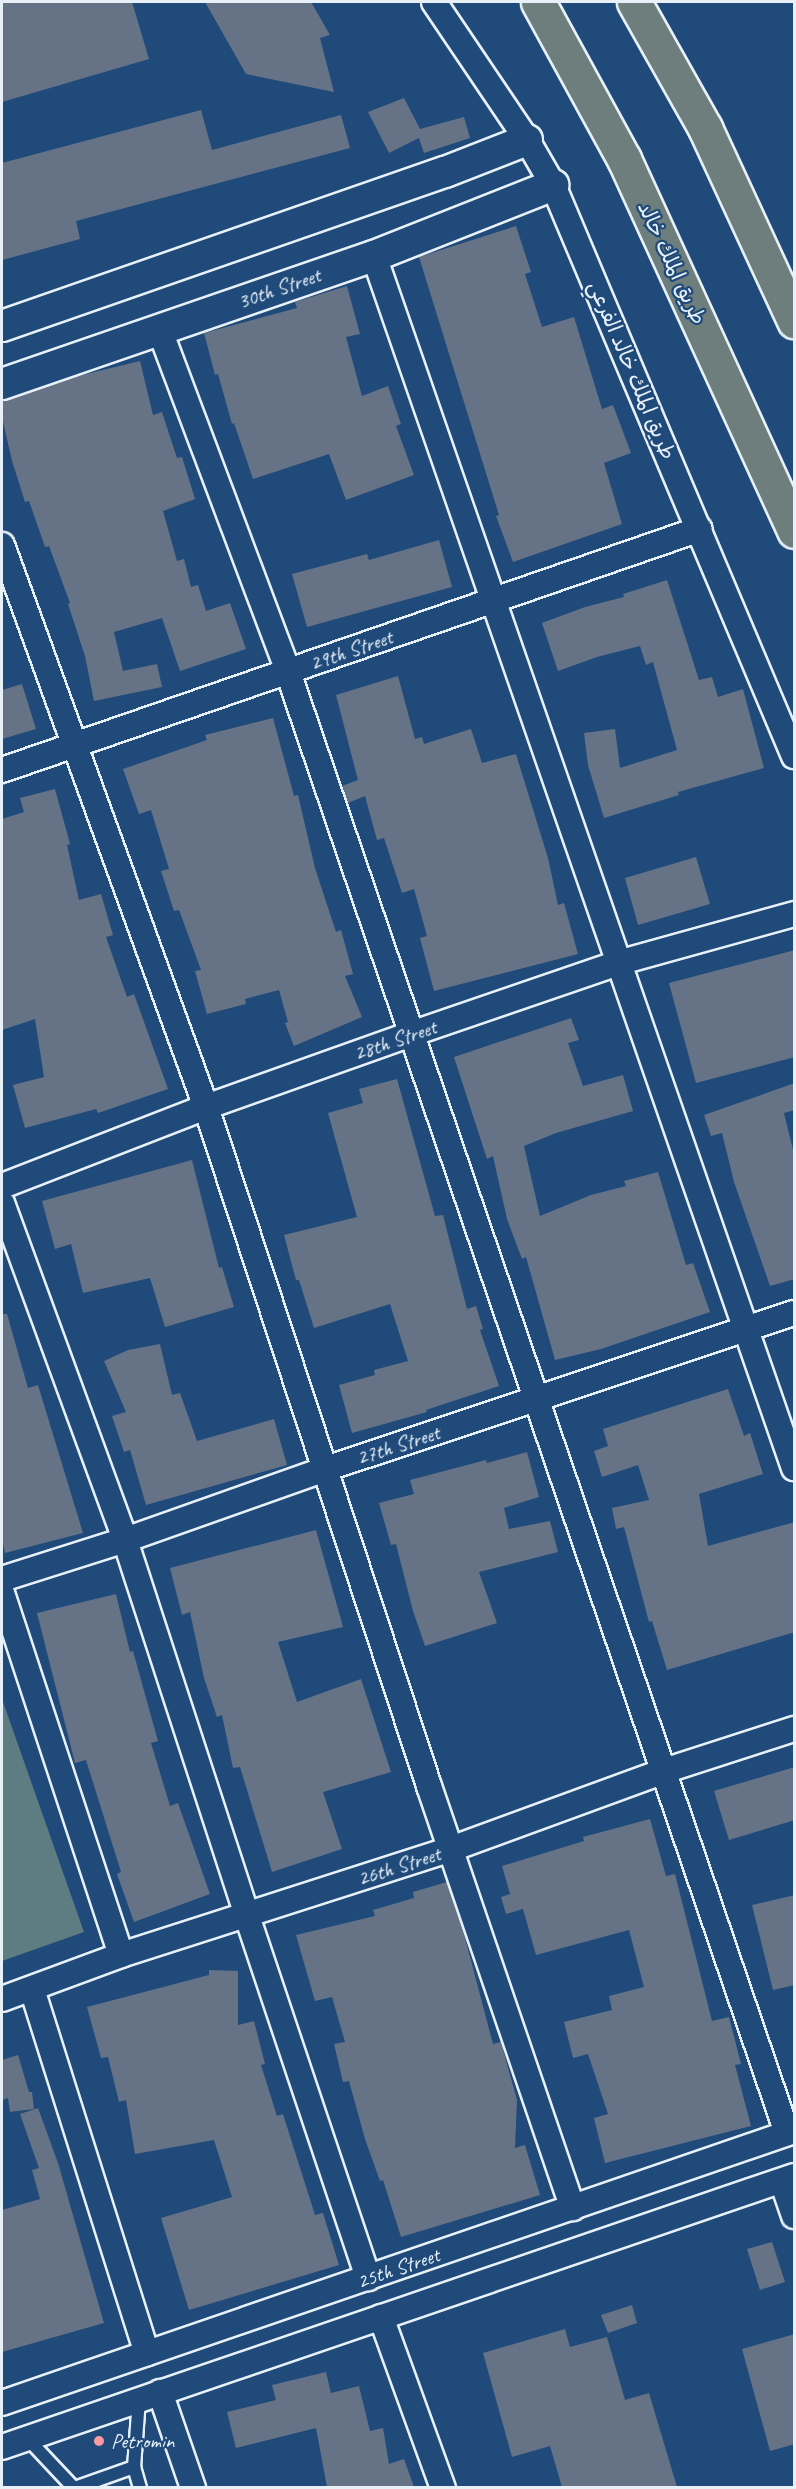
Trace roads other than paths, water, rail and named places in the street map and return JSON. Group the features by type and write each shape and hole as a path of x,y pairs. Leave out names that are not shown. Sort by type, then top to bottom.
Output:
{"highway":[{"name":"طريق الملك خالد","path":"538,2 624,159 794,529"},
{"path":"634,2 705,128 795,321"}],"street":[{"name":"طريق الملك خالد الفرعي","path":"434,2 526,140 553,185 795,756"},
{"path":"2,326 445,172 526,140"},
{"name":"30th Street","path":"2,384 159,328 374,256 553,185"},
{"path":"374,256 795,1468"},
{"path":"159,328 288,672 664,1771 791,2132"},
{"name":"29th Street","path":"2,770 700,529"},
{"path":"2,545 206,1107 451,1849 573,2208"},
{"name":"28th Street","path":"2,1186 206,1107 411,1034 621,962 795,914"},
{"path":"2,1203 125,1540 368,2278"},
{"name":"27th Street","path":"2,1580 125,1540 325,1469 747,1331 795,1313"},
{"path":"2,1593 121,1955"},
{"name":"26th Street","path":"2,1999 121,1955 451,1849 664,1771 795,1729"},
{"path":"32,1989 147,2353"},
{"name":"25th Street","path":"2,2403 791,2132"},
{"path":"788,2178 795,2216"},
{"name":"25th Street","path":"2,2446 788,2178"},
{"path":"381,2317 442,2487"},
{"path":"150,2396 193,2487"},
{"path":"2,2432 27,2438"}],"lane":[{"path":"140,2487 134,2467 150,2396"},
{"path":"27,2438 75,2487 134,2467"}],"place":[{"name":"Petromin","path":"99,2441"}]}
